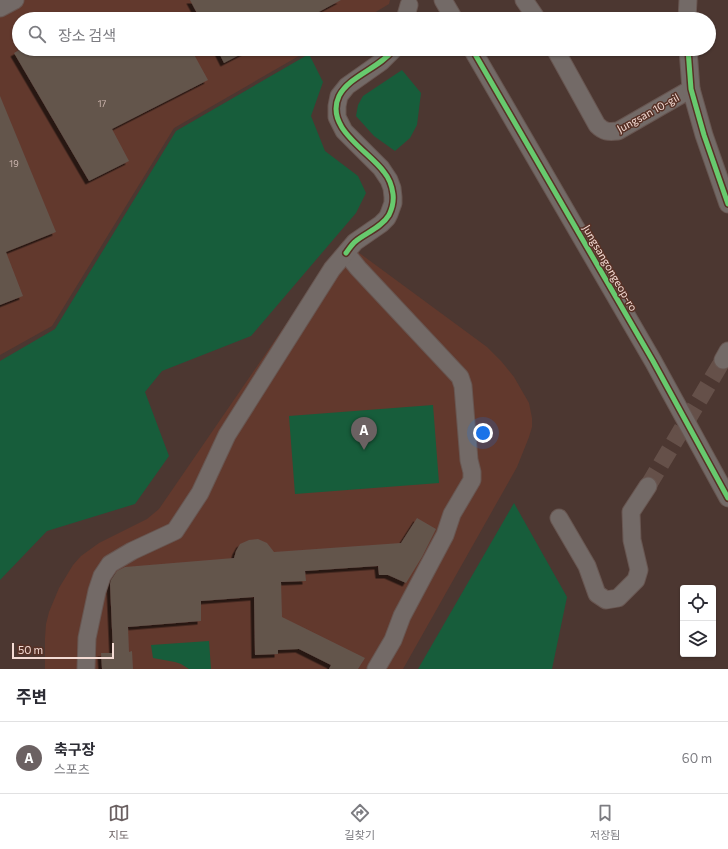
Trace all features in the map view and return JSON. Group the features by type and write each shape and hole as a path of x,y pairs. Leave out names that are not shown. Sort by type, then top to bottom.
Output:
{"street":[{"path":"0,8 15,0"},
{"path":"443,0 450,12"},
{"path":"524,0 532,12"},
{"path":"687,12 688,0"},
{"path":"86,669 87,638 97,591 102,576 110,564 132,550 175,531 200,493 228,435 332,269 354,242 381,224 387,218 391,210 393,197 391,185 384,172 344,131 339,122 336,106 339,96 347,86 387,56"},
{"name":"Jungsangongeop-ro","path":"476,56 653,361 728,498"},
{"name":"Jungsan 10-gil","path":"559,56 597,125 602,130 610,132 618,131 691,89"},
{"path":"689,56 691,89 704,135 728,204"},
{"path":"346,253 358,268 460,377 463,386 469,460 472,472 472,480 452,514 445,535 402,616 393,640 376,669"},
{"path":"559,518 587,566 597,594 606,600 618,598 636,580 639,570 632,540 630,512 648,486"}],"shaded area":[{"path":"0,0 390,0 389,4 376,12 12,12 12,56 299,56 174,128 52,326 0,355"},
{"path":"343,241 487,347 514,377 529,403 532,418 532,427 529,437 517,467 403,669 45,669 45,638 49,612 59,588 73,565 81,556 99,543 147,519 159,509"}],"green space":[{"path":"306,56 310,56 323,82 311,116 325,151 358,176 366,193 356,213 251,336 162,371 145,392 169,456 135,504 47,531 0,580 0,361 55,329 176,131"},
{"path":"402,70 421,93 417,125 410,138 395,151 374,136 356,116 358,105 363,96"},
{"path":"433,405 439,483 295,494 289,416"},
{"path":"514,503 567,597 552,669 418,669"},
{"path":"209,641 211,669 189,669 175,662 153,658 151,645"}],"building":[{"path":"190,0 341,0 319,12 196,12"},
{"path":"16,56 195,56 208,80 112,129 129,161 89,181"},
{"path":"220,56 238,56 224,63"},
{"path":"0,96 56,232 6,252 23,296 0,305"},
{"path":"417,518 436,529 422,557 406,583 388,575 379,575 378,566 305,571 306,581 281,582 282,617 365,658 358,669 329,669 331,665 299,649 278,650 278,654 255,655 254,597 201,601 201,621 128,627 129,652 132,651 133,669 102,669 101,653 113,653 110,584 117,571 125,567 234,558 240,544 249,540 258,539 267,543 274,552 401,543"}],"tunnel":[{"path":"648,486 723,360"}],"cycle path":[{"path":"346,253 355,242 386,219 392,208 393,191 386,174 343,129 338,118 336,108 339,96 344,89 357,77 388,56"},
{"path":"476,56 653,361 728,498"},
{"path":"689,56 691,89 704,135 728,204"}],"place":[{"name":"축구장","path":"364,450"}]}
